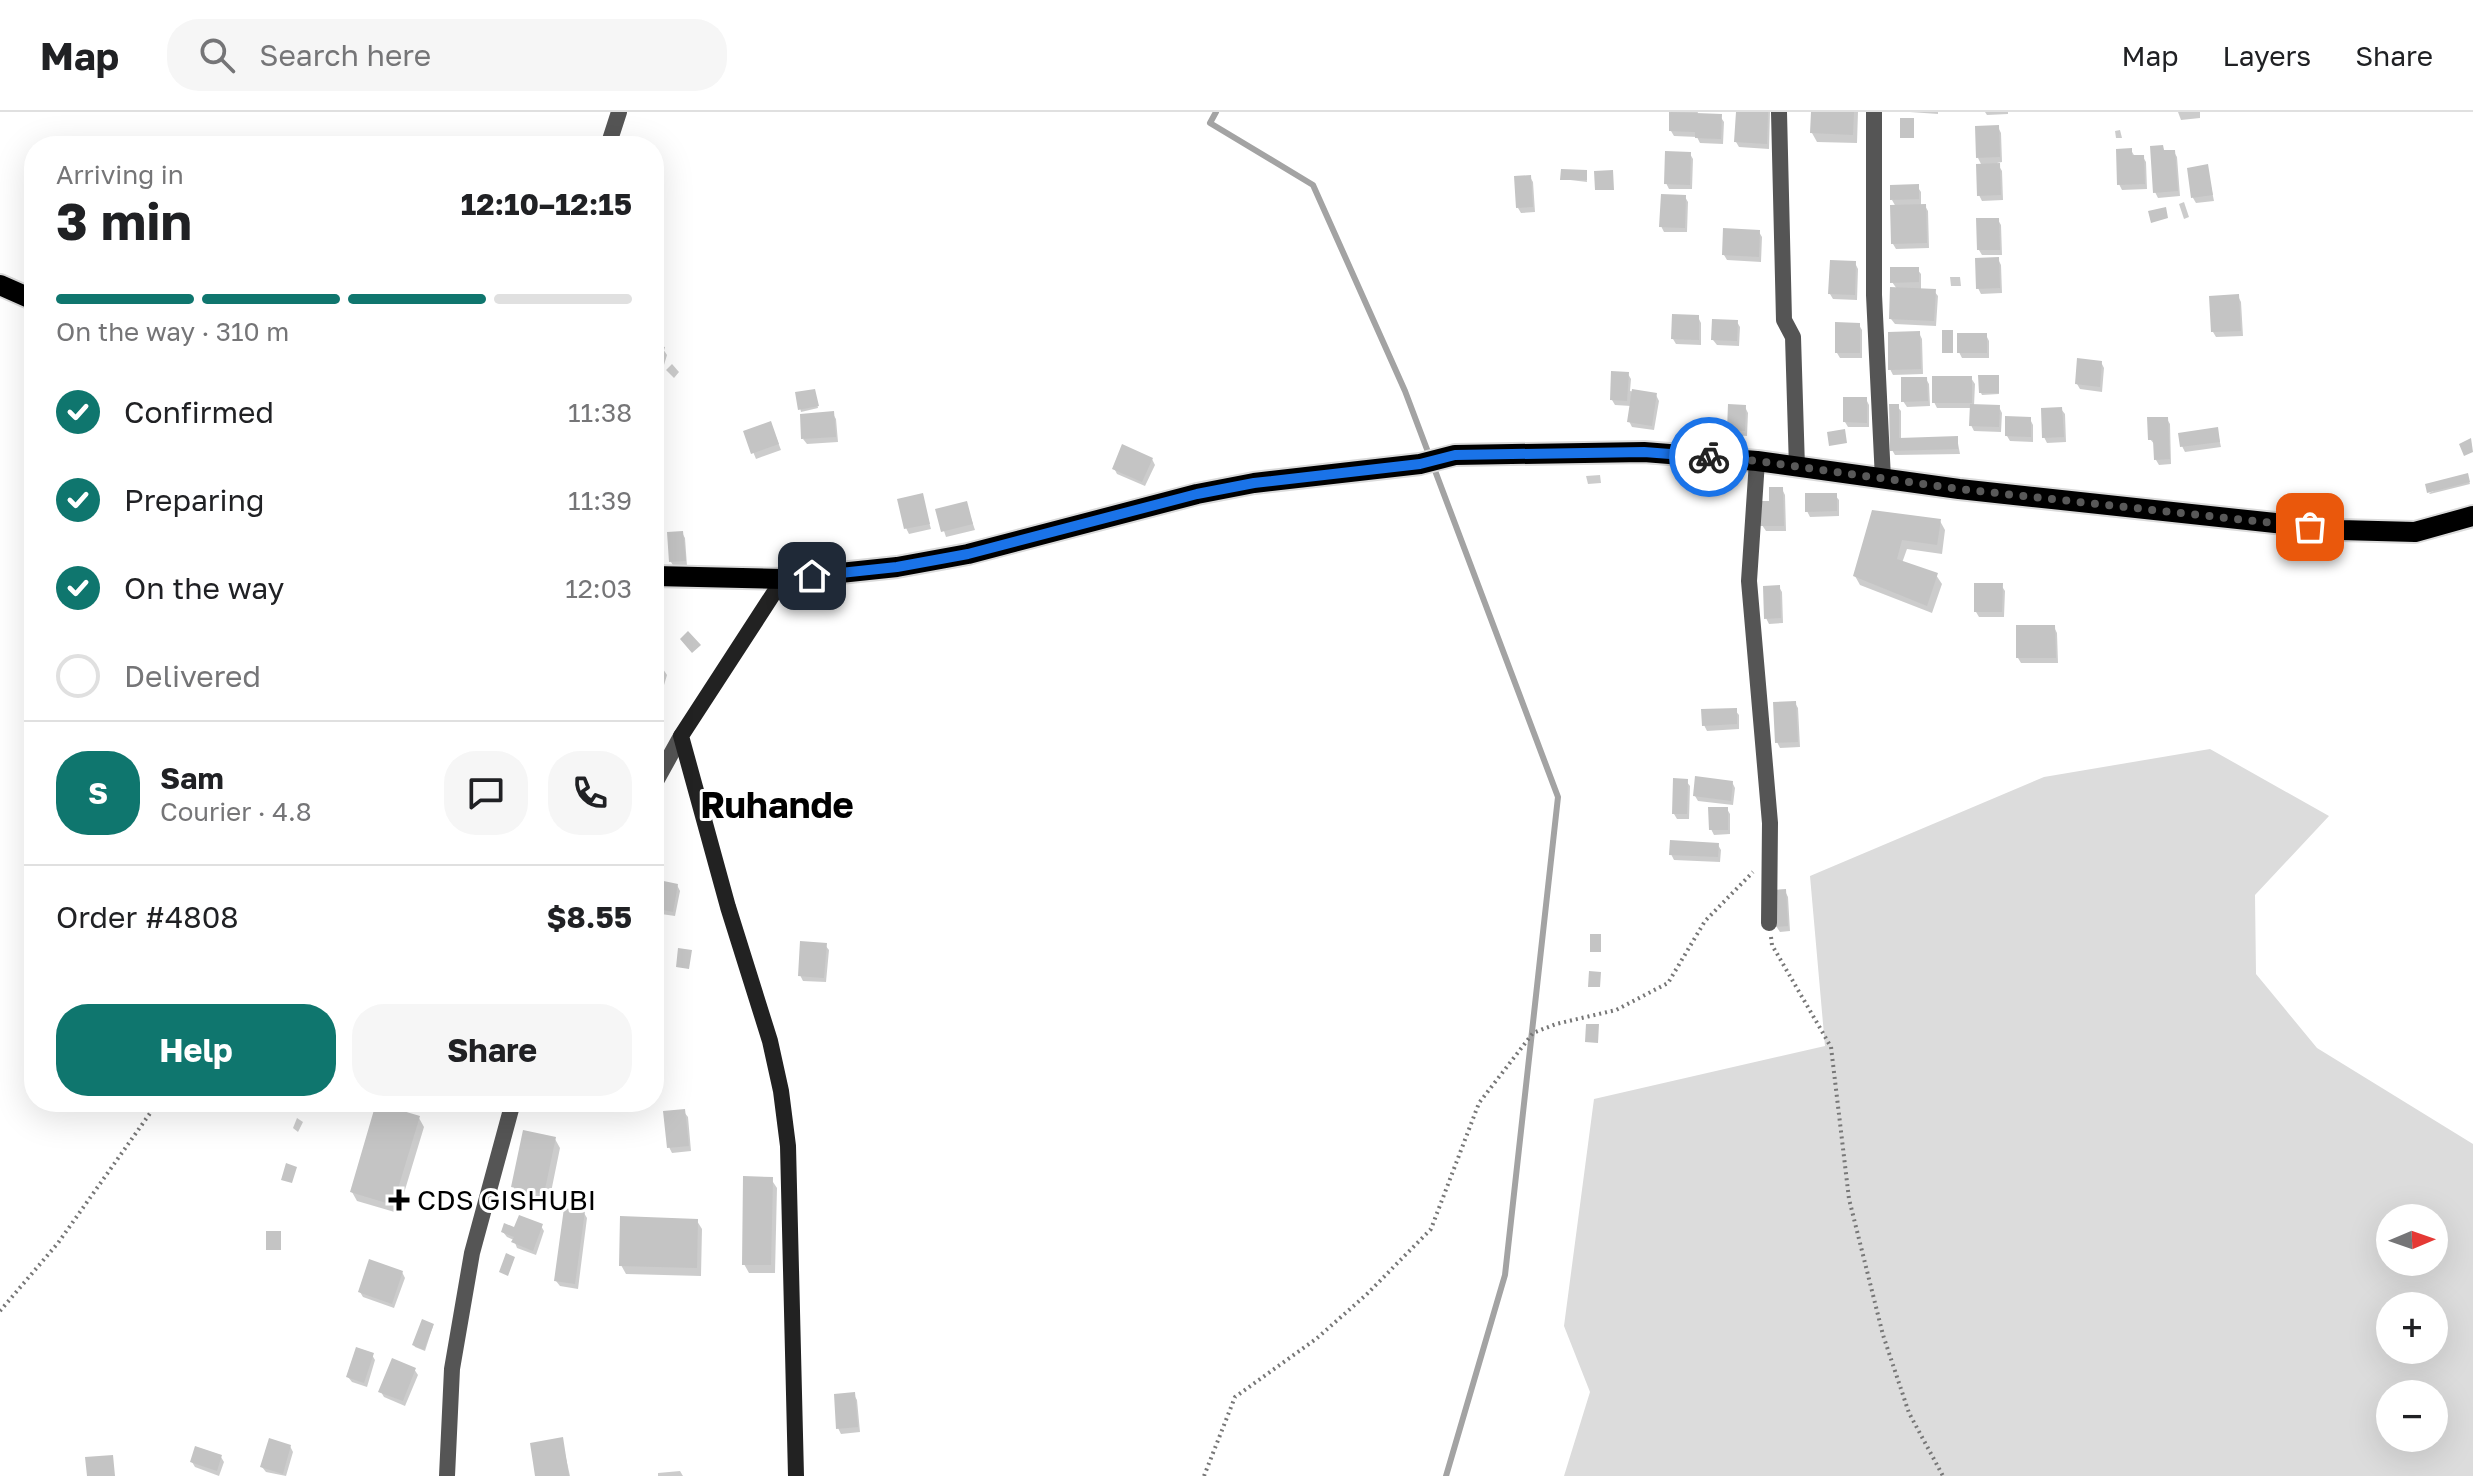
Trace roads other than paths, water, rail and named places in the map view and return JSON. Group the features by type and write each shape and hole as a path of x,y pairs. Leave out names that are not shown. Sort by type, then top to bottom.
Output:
{"main road":[{"path":"0,285 24,296"},
{"path":"664,576 783,579 897,567 968,554 1197,494 1254,483 1420,464 1455,455 1644,452 1757,461 1883,479 2340,530 2415,532 2473,516"},
{"path":"783,579 681,736 728,907 770,1041 781,1091 788,1146 796,1476"}],"street":[{"path":"611,136 619,112"},
{"path":"1779,112 1784,320 1793,337 1797,468"},
{"path":"1874,112 1874,295 1883,479"},
{"path":"1757,461 1749,581 1770,823 1769,923"},
{"path":"664,767 681,736"},
{"path":"447,1476 452,1369 469,1267 510,1112"}],"waterway":[{"path":"1216,112 1210,123 1313,185 1405,391 1558,797 1505,1275 1446,1476"}],"place":[{"name":"CDS GISHUBI","path":"399,1200"}],"district":[{"name":"Ruhande","path":"777,805"}]}
